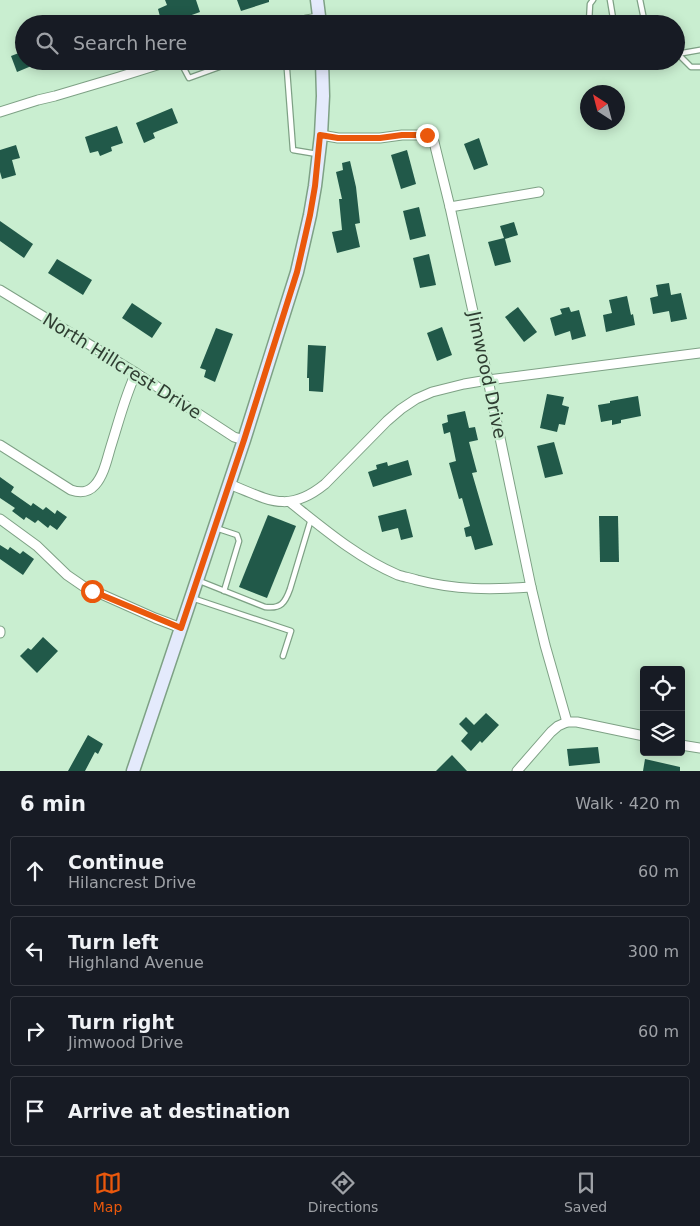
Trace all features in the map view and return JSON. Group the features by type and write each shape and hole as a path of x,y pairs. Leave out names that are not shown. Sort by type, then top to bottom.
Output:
{"main road":[{"path":"317,0 318,15"},
{"path":"133,771 244,440 297,272 315,186 323,97 322,70"}],"street":[{"path":"0,112 143,70"},
{"name":"Jimwood Drive","path":"320,135 338,138 427,135 434,142 450,207 545,644 567,722"},
{"path":"450,207 539,192"},
{"name":"North Hillcrest Drive","path":"0,290 136,373 234,437 244,440"},
{"path":"229,484 278,502 302,499 314,493 325,484 402,409 416,399 448,387 488,380 700,353"},
{"path":"0,445 71,490 84,492 90,490 95,486 105,467 128,388 136,373"},
{"path":"290,502 348,547 400,576 431,584 466,589 532,587"},
{"path":"0,520 36,546 67,575 83,586 181,628"},
{"path":"517,771 551,732 567,722 601,726 640,735"},
{"path":"685,746 700,748"}],"lane":[{"path":"589,15 590,4 593,0"},
{"path":"610,0 612,15"},
{"path":"640,0 643,15"},
{"path":"685,53 700,50"},
{"path":"685,61 691,67 700,67"},
{"path":"185,70 189,78 211,70"},
{"path":"287,70 293,150 318,154"},
{"path":"197,580 265,607 274,608 282,604 290,589 311,519"},
{"path":"214,528 237,535 239,541 224,591"},
{"path":"191,598 291,631 283,656"}],"building":[{"path":"165,0 196,0 200,12 192,15 160,15 158,9 167,5"},
{"path":"237,0 269,0 269,2 241,11"},
{"path":"15,54 15,67 11,56"},
{"path":"172,108 178,123 153,133 155,138 144,143 136,123"},
{"path":"117,126 123,143 111,147 112,151 100,156 98,151 90,153 85,137"},
{"path":"479,138 488,165 474,170 464,144"},
{"path":"16,145 20,158 12,160 16,175 2,179 0,172 0,150"},
{"path":"407,150 416,184 401,189 391,155"},
{"path":"350,161 356,187 360,223 355,224 360,247 337,253 332,232 342,230 339,199 342,199 336,172 343,170 342,163"},
{"path":"419,207 426,236 410,240 403,211"},
{"path":"0,221 33,244 24,258 0,241"},
{"path":"514,222 518,235 505,239 511,262 495,266 488,242 504,238 500,226"},
{"path":"429,254 436,285 420,288 413,258"},
{"path":"57,259 92,280 83,295 48,273"},
{"path":"669,283 671,295 681,293 687,319 671,322 669,311 653,314 650,298 658,296 656,285"},
{"path":"627,296 635,325 606,332 603,315 612,313 609,300"},
{"path":"132,303 162,323 152,338 122,318"},
{"path":"518,307 537,332 524,342 505,317"},
{"path":"569,307 571,312 579,310 586,336 572,340 570,331 555,336 550,318 562,314 560,309"},
{"path":"442,327 452,355 437,361 427,333"},
{"path":"216,328 233,334 215,382 204,377 206,370 200,368"},
{"path":"308,345 326,346 323,392 309,391 309,378 307,378"},
{"path":"547,394 564,397 562,405 569,407 565,425 559,424 557,432 540,428"},
{"path":"638,396 641,416 621,420 621,423 612,425 612,420 601,422 598,405"},
{"path":"465,411 469,428 475,427 478,440 469,442 477,472 472,473 493,545 475,550 471,536 466,537 464,528 470,526 462,498 459,499 449,463 456,461 450,432 444,434 442,424 448,422 447,415"},
{"path":"554,442 563,474 545,478 537,446"},
{"path":"408,460 412,475 373,487 368,472 377,469 376,465 387,462 388,466"},
{"path":"0,477 14,487 11,492 31,506 33,503 43,510 46,507 55,514 57,510 67,517 57,530 50,525 48,528 38,520 35,523 26,517 24,520 12,511 15,508 0,498"},
{"path":"406,509 413,537 401,540 398,528 382,532 378,516"},
{"path":"268,515 296,526 267,598 239,587"},
{"path":"599,516 618,516 619,562 600,562"},
{"path":"0,545 8,550 10,547 20,554 23,551 34,559 23,575 0,559"},
{"path":"43,637 58,651 37,673 20,656 28,648 31,650"},
{"path":"486,713 499,725 482,743 480,741 471,751 461,741 468,733 459,724 466,717 474,725"},
{"path":"88,735 103,744 98,754 95,752 85,771 68,771"},
{"path":"598,747 600,763 569,766 567,749"},
{"path":"452,755 467,771 436,771"},
{"path":"645,759 680,767 680,771 643,771"}],"route":[{"path":"92,591 181,628 244,440 297,272 315,186 320,135 338,138 427,135"}]}
